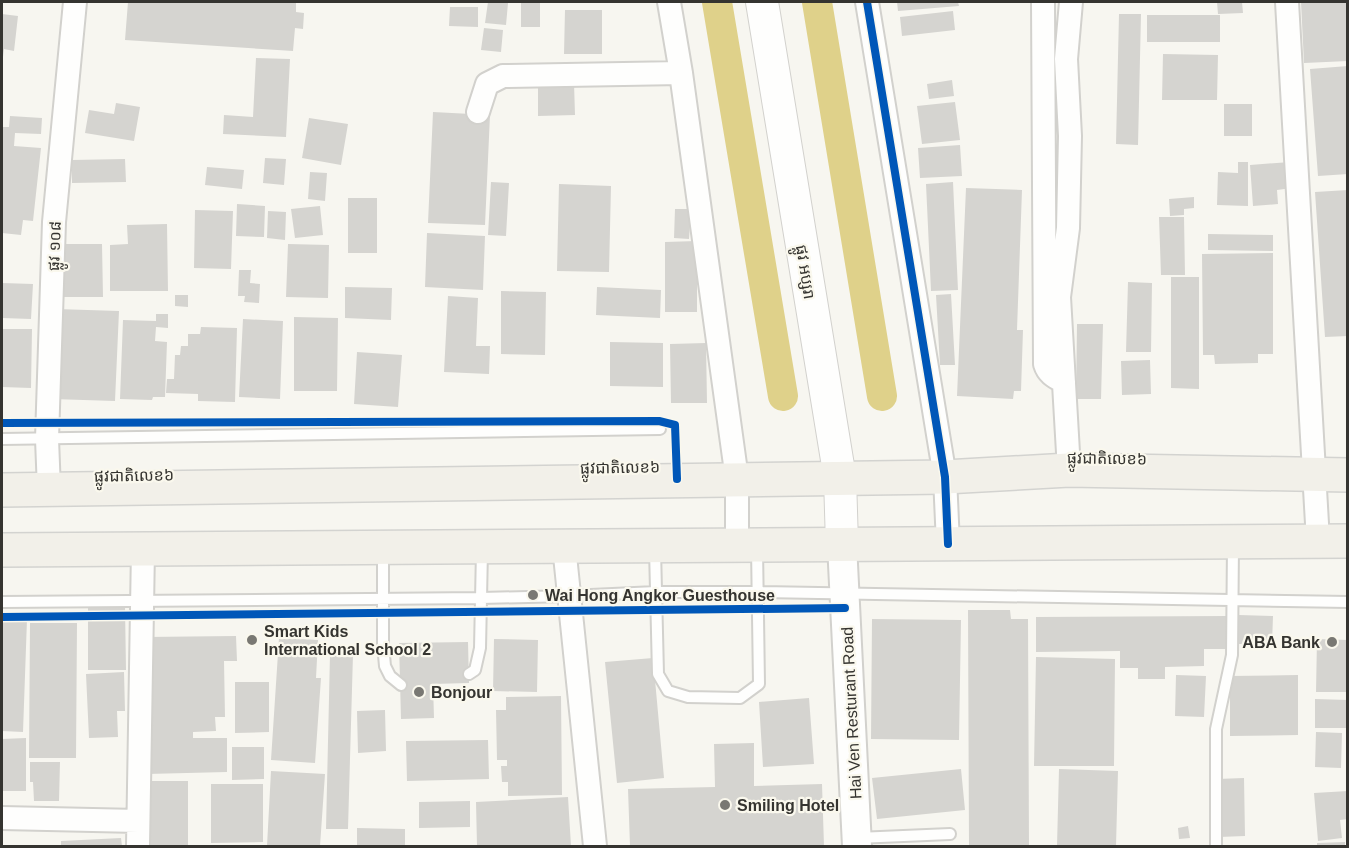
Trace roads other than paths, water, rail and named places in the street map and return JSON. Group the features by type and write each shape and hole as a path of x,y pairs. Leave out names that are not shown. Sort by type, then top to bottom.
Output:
{"main road":[{"name":"ផ្លូវ អប្សរា","path":"762,2 840,478 842,544"},
{"name":"ផ្លូវជាតិលេខ៦","path":"2,490 945,477 1069,470 1347,475"},
{"path":"2,550 1333,541"}],"street":[{"name":"ផ្លូវ ១០៨","path":"49,490 47,440 54,222 75,2"},
{"path":"669,2 747,545"},
{"path":"867,2 945,477 948,544"},
{"path":"1043,2 1045,364 1050,374 1064,382"},
{"path":"1069,470 1059,297 1068,228 1070,136 1066,59 1071,2"},
{"path":"1287,2 1313,475 1333,541"},
{"path":"478,112 487,84 503,76 681,73"},
{"name":"Hai Ven Resturant Road","path":"842,544 857,842"},
{"path":"564,546 595,846"},
{"path":"138,846 143,549"},
{"path":"2,818 138,821"}],"lane":[{"path":"2,439 660,429"},
{"path":"1216,846 1216,729 1232,655 1233,542"},
{"path":"655,546 658,674 668,691 688,698 740,698 759,684 758,592 747,545"},
{"path":"383,547 383,644 390,676 400,685"},
{"path":"469,674 476,670 480,648 482,547"},
{"path":"2,602 383,597 481,598 656,592 845,592 1347,602"},
{"path":"857,842 950,834"}],"waterway":[{"path":"717,2 783,396"},
{"path":"817,2 882,396"}],"place":[{"name":"Wai Hong Angkor Guesthouse","path":"533,595"},
{"name":"Smart Kids International School 2","path":"252,640"},
{"name":"ABA Bank","path":"1332,642"},
{"name":"Bonjour","path":"419,692"},
{"name":"Smiling Hotel","path":"725,805"}]}
